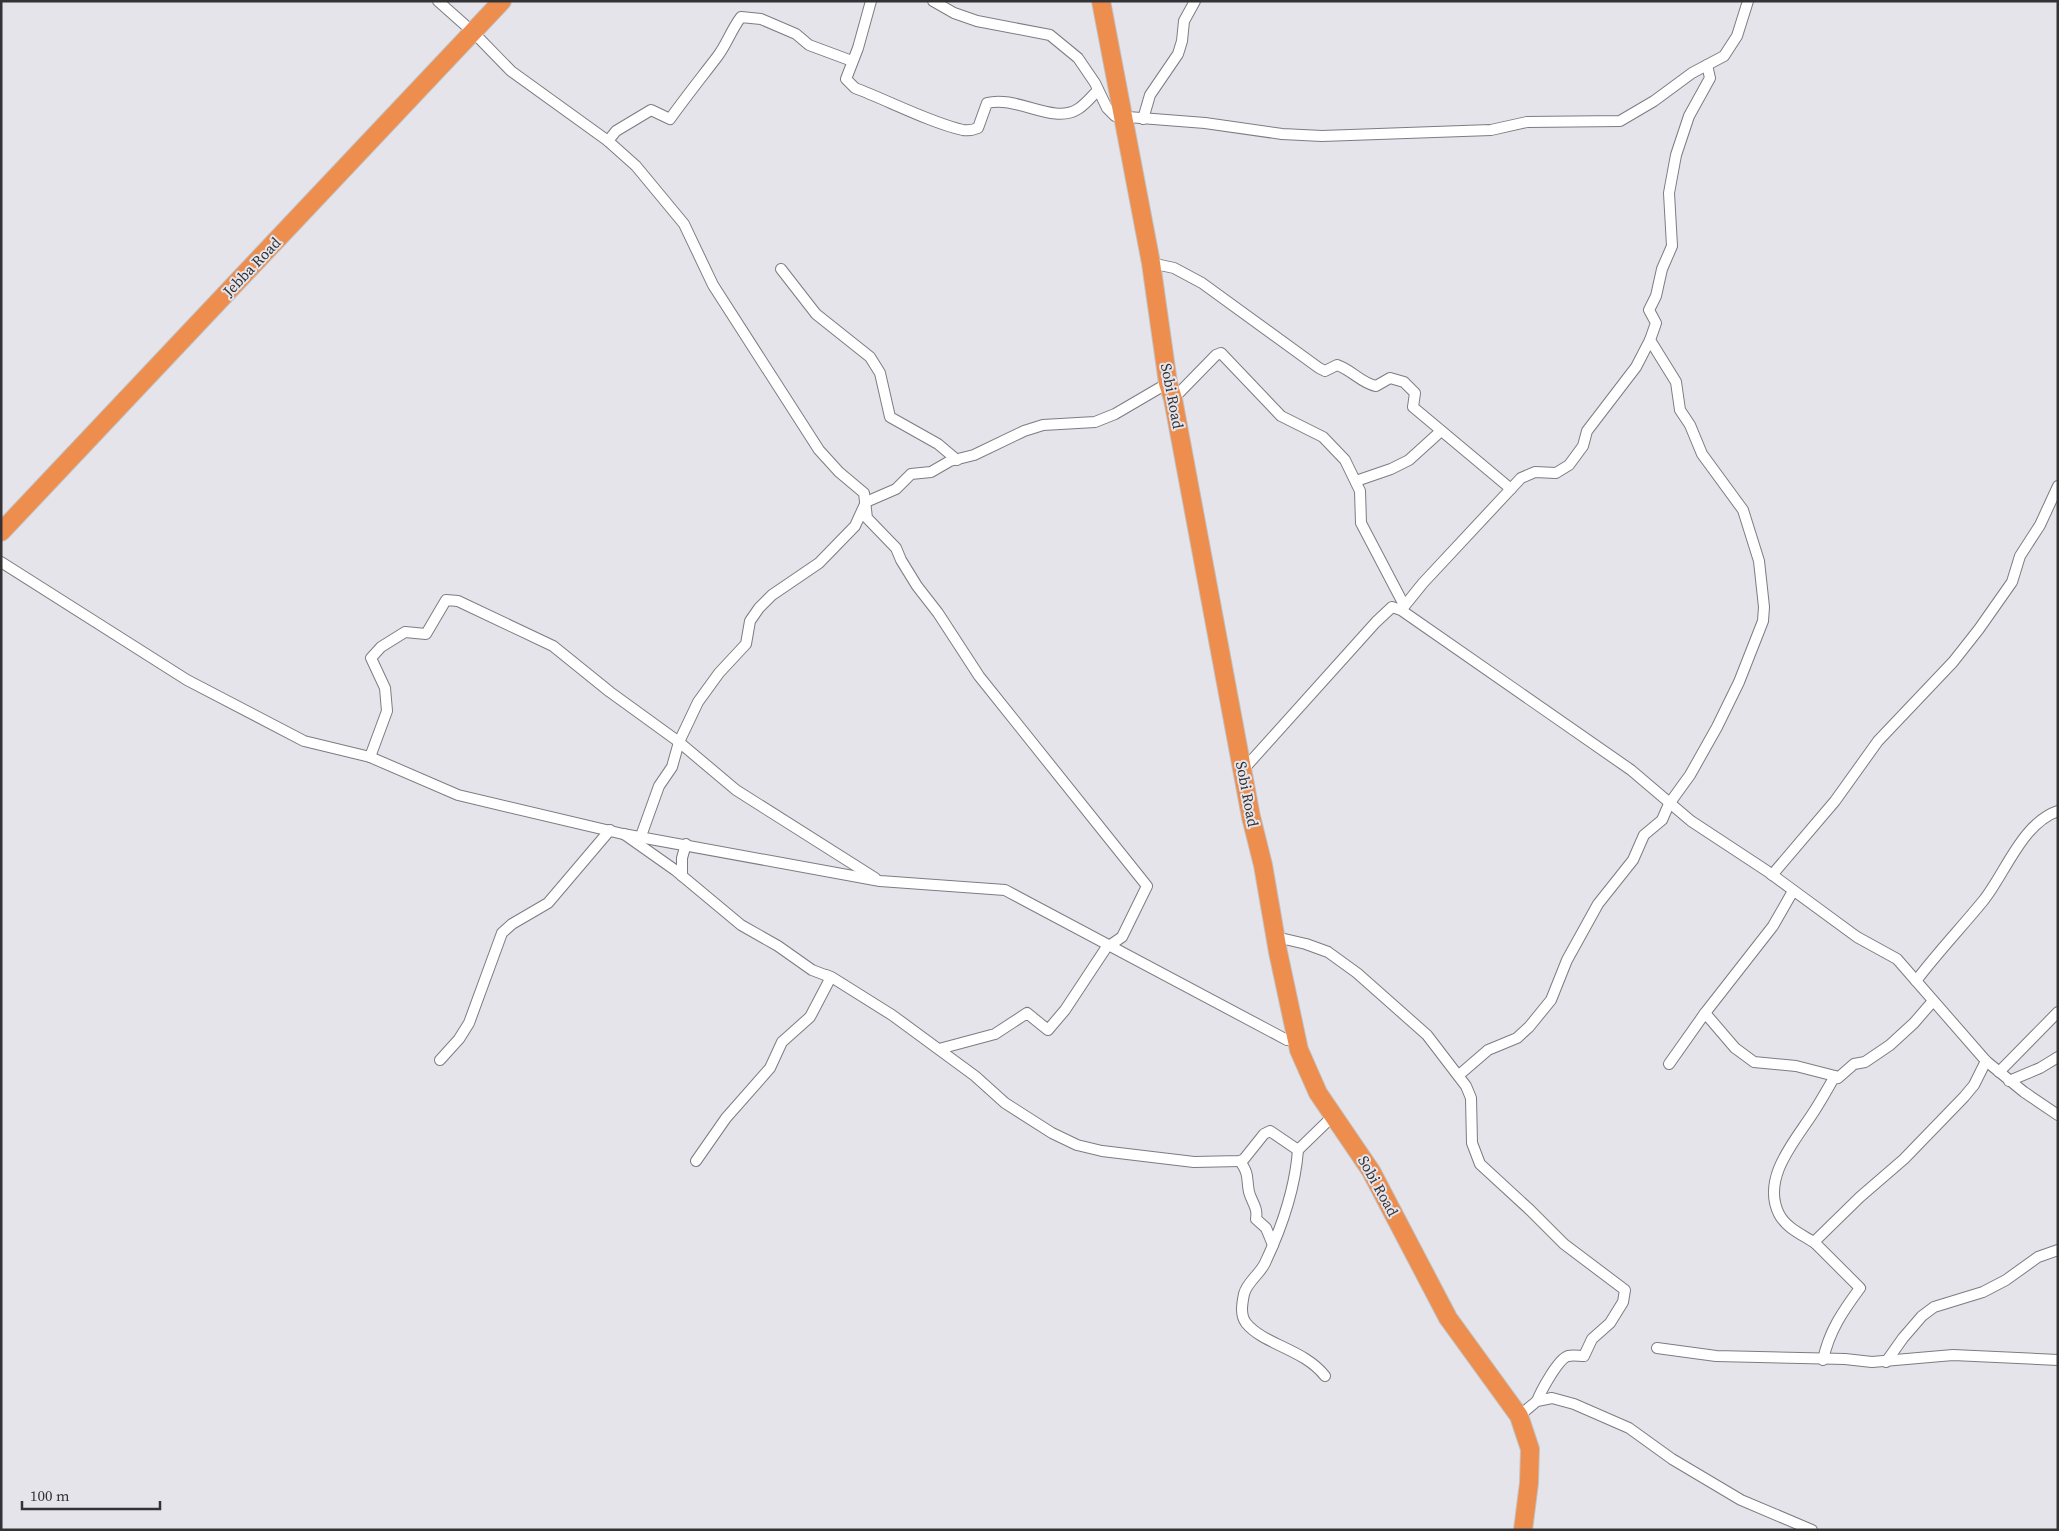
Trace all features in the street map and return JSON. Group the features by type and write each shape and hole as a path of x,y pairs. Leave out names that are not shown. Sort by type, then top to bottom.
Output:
{"highway":[{"path":"1,517 469,28 486,1"},
{"name":"Jebba Road","path":"1,532 469,28 502,1"},
{"name":"Sobi Road","path":"1101,1 1151,263 1170,391 1242,771 1263,865 1296,1040 1318,1093 1333,1116 1345,1129 1371,1171 1448,1318 1518,1416 1530,1449 1529,1482 1523,1530"}],"street":[{"path":"438,1 469,28 511,71 608,141 636,166 684,224 713,285 819,450 839,472 864,494 867,518 896,548 917,586 938,613 979,676 1147,886 1122,937 1112,946 1106,948 1065,1010 1048,1030 1027,1013 995,1034 939,1049"},
{"path":"871,1 858,48 846,79 855,88 963,130 978,128 987,103 1004,101 1049,113 1063,114 1078,110 1098,90"},
{"path":"933,1 954,13 977,21 1050,35 1078,58 1110,113 1122,118 1205,122 1282,134 1322,136 1491,130 1527,122 1620,121 1724,56 1737,36 1748,1"},
{"path":"1143,119 1150,95 1178,54 1182,41 1184,21 1195,1"},
{"path":"608,141 616,131 651,110 670,119 690,91 703,77 741,17 761,20 796,34 809,45 852,61"},
{"path":"1403,608 1526,474 1556,473 1569,465 1583,446 1587,431 1636,368 1656,323 1649,310 1656,296 1662,269 1672,246 1669,193 1671,176 1689,116 1710,78 1707,65"},
{"path":"1151,263 1174,268 1202,283 1325,371 1337,365 1348,368 1368,384 1376,386 1390,378 1404,382 1415,393 1413,407 1511,489"},
{"path":"781,269 816,314 870,357 880,373 890,417 938,444 957,460"},
{"path":"1459,1076 1488,1050 1517,1038 1529,1027 1550,1000 1567,960 1598,904 1633,860 1644,834 1662,820 1669,804 1690,775 1728,706 1759,635 1764,607 1759,561 1743,510 1702,454 1690,425 1680,410 1676,382 1650,340"},
{"path":"641,836 659,786 672,767 679,742 698,702 719,673 746,644 750,621 759,608 772,595 819,563 855,526 866,502 896,489 911,474 931,472 957,460 974,455 1024,430 1043,425 1095,422 1170,391 1216,354 1221,353 1281,416 1328,441 1345,460 1360,492 1361,523 1403,608 1631,770 1691,821 1772,875 1856,937 1889,952 1986,1061 2009,1081 2058,1115"},
{"path":"1356,481 1391,470 1409,460 1441,431"},
{"path":"1772,875 1835,801 1878,741 1953,662 1979,629 2012,582 2020,556 2040,524 2058,486"},
{"path":"1,562 187,680 304,740 370,757 458,795 623,834 880,881 1004,890 1287,1040 1296,1040"},
{"path":"370,757 387,711 385,688 371,658 381,647 405,632 426,634 446,600 458,601 553,646 610,692 679,742 736,790 880,881"},
{"path":"1242,771 1376,622 1392,607 1403,608"},
{"path":"1916,981 1941,948 1985,899 2026,836 2047,815 2058,811"},
{"path":"440,1060 459,1039 469,1022 502,933 512,924 548,903 610,830"},
{"path":"623,834 682,876 741,925 892,1015 975,1076 1005,1103 1052,1133 1077,1145 1102,1151 1160,1159 1194,1162 1240,1161 1244,1159 1264,1134 1270,1131 1298,1150"},
{"path":"682,876 681,868 686,844"},
{"path":"1670,1064 1706,1012 1773,926 1793,891"},
{"path":"1276,937 1306,944 1328,952 1357,973 1427,1035 1448,1065 1459,1076 1471,1098 1472,1143 1480,1164 1564,1244 1625,1290 1623,1302 1610,1323 1592,1339 1584,1356 1567,1356 1549,1378 1537,1401 1518,1416"},
{"path":"696,1161 743,1097 770,1068 782,1042 810,1017 831,977"},
{"path":"1706,1012 1735,1048 1754,1062 1796,1066 1838,1078 1854,1064 1865,1062 1890,1045 1914,1023 1933,1001"},
{"path":"1999,1072 2058,1012"},
{"path":"2009,1081 2040,1068 2058,1057"},
{"path":"1815,1243 1823,1231 1904,1158 1958,1103 1974,1085 1986,1061"},
{"path":"1824,1360 1826,1343 1837,1319 1860,1288 1815,1243 1786,1224 1779,1214 1775,1193 1776,1179 1789,1147 1813,1113 1835,1076"},
{"path":"1325,1376 1306,1358 1254,1330 1243,1318 1242,1307 1245,1292 1264,1266 1291,1195 1298,1150 1333,1116"},
{"path":"1240,1161 1248,1174 1250,1194 1258,1208 1256,1219 1266,1228 1273,1245"},
{"path":"1886,1362 1922,1316 1934,1307 1983,1292 2006,1280 2038,1257 2058,1250"},
{"path":"1657,1348 1716,1356 1886,1362 1920,1356 1953,1355 2058,1360"},
{"path":"1537,1401 1552,1398 1562,1400 1629,1428 1672,1459 1741,1500 1812,1530"}]}
